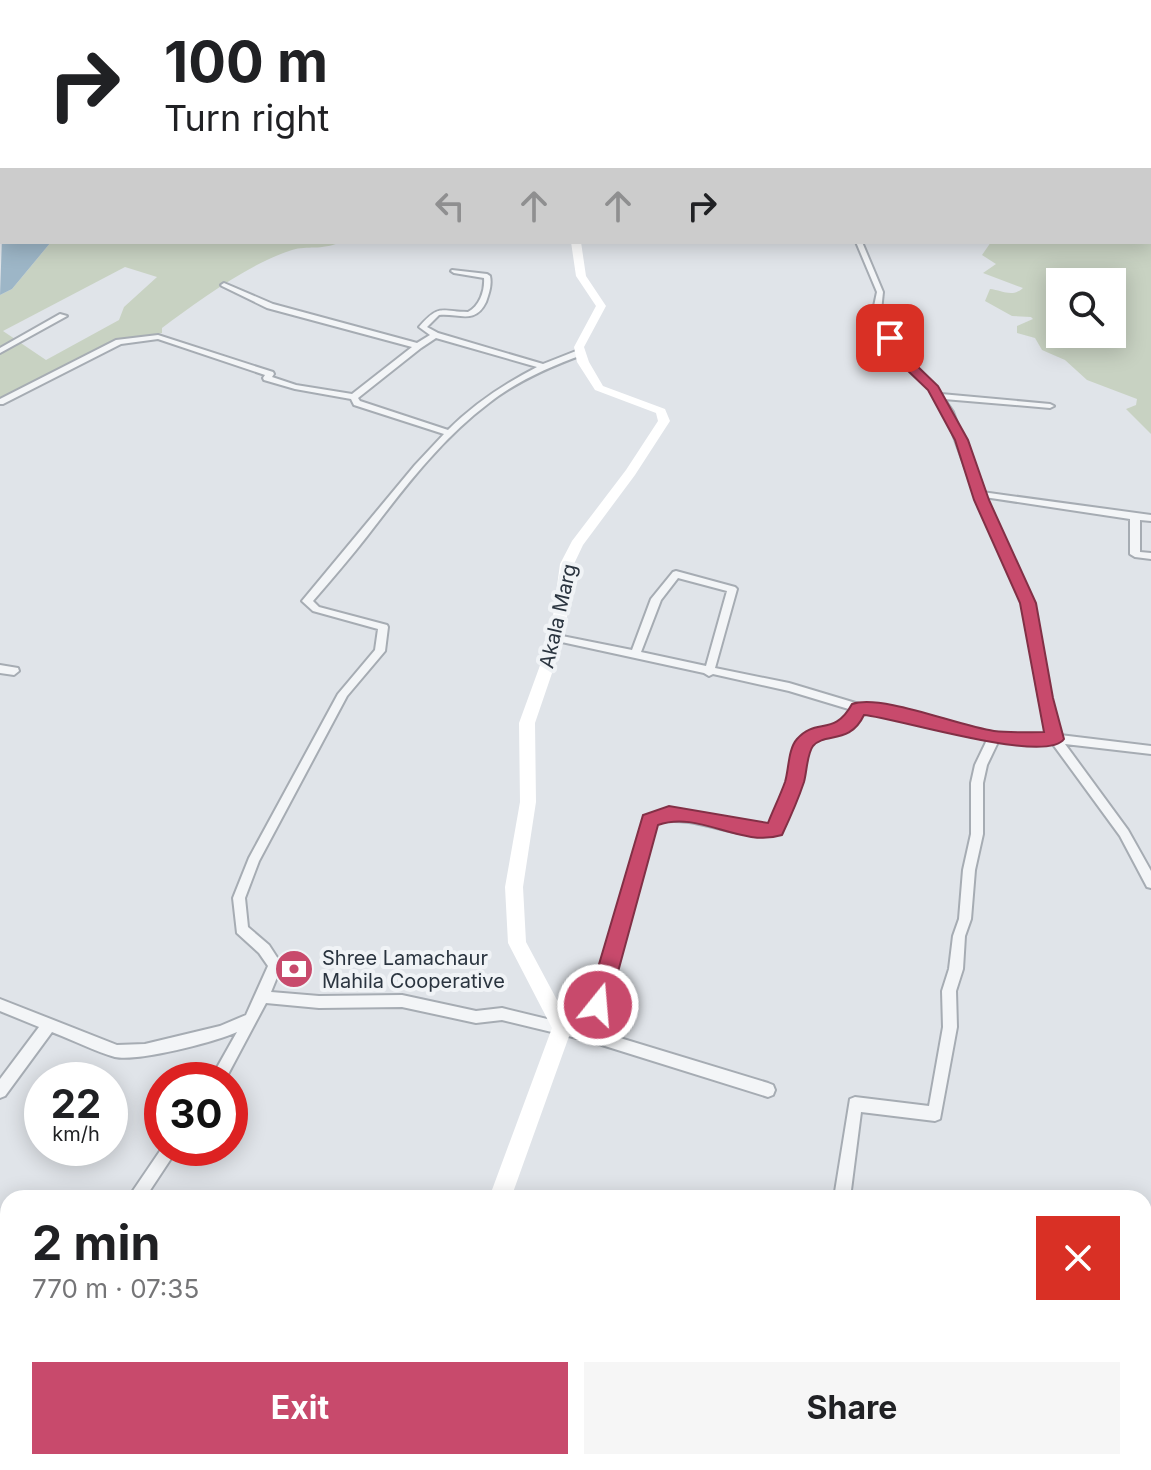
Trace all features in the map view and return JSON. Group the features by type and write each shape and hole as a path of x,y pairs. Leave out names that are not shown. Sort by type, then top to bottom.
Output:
{"main road":[{"path":"576,244 581,276 601,306 579,353"},
{"name":"Akala Marg","path":"562,1028 517,943 514,887 528,802 527,723 557,638 567,564 577,544 631,472 664,421 661,411 599,388 579,353"},
{"path":"503,1190 562,1028"}],"street":[{"path":"860,244 880,292 877,311 890,338 938,396 962,440 980,494 1028,603 1044,698 1055,739 1124,833 1151,883"},
{"path":"454,271 487,276 489,282 483,302 464,316 437,313 423,327 435,335 540,366"},
{"path":"224,285 270,306 418,346"},
{"path":"0,351 63,316"},
{"path":"354,397 435,335"},
{"path":"0,402 119,342 158,337 270,374 267,378 354,397"},
{"path":"226,1062 248,1020 265,997 275,965 264,949 242,929 239,898 253,861 343,694 380,651 383,627 316,609 307,601 446,432 489,397 540,366 579,353"},
{"path":"938,396 1050,406"},
{"path":"354,397 357,403 446,432"},
{"path":"980,494 1151,518"},
{"path":"1135,517 1135,554 1151,556"},
{"path":"635,655 656,599 676,574 732,589 709,672"},
{"path":"557,638 789,687 859,708 882,710 994,738 1055,739 1151,750"},
{"path":"0,669 14,671"},
{"path":"589,1035 650,820 669,813 765,832 775,829 795,781 803,744 816,734 836,732 853,720 859,708"},
{"path":"843,1190 855,1104 935,1114 950,1027 949,991 965,919 969,870 977,834 977,783 981,765 994,738"},
{"path":"265,997 319,1002 402,1001 476,1017 502,1014 589,1035 768,1090"},
{"path":"0,1005 117,1051 145,1050 222,1032 248,1020"},
{"path":"0,1091 49,1024"},
{"path":"142,1190 158,1166"}],"green space":[{"path":"49,244 334,244 276,256 207,295 162,328 162,333 117,339 0,399 0,295 12,289","holes":["125,267 157,277 124,307 119,320 46,360 3,331"]},
{"path":"990,244 1151,244 1151,434 1126,409 1136,405 1137,399 1087,380 1065,360 1042,350 1035,338 1017,333 1017,326 1033,319 1031,317 1012,316 985,301 990,289 1011,293 1023,288 983,273 996,264 982,255"}],"water":[{"path":"2,244 49,244 12,289 0,295"}],"place":[{"name":"Shree Lamachaur Mahila Cooperative","path":"294,969"}],"route":[{"path":"598,1005 650,820 669,813 765,832 775,829 795,781 803,744 816,734 836,732 853,720 859,708 882,710 994,738 1055,739 1044,698 1028,603 981,500 962,440 934,389 910,365 890,338"}]}
